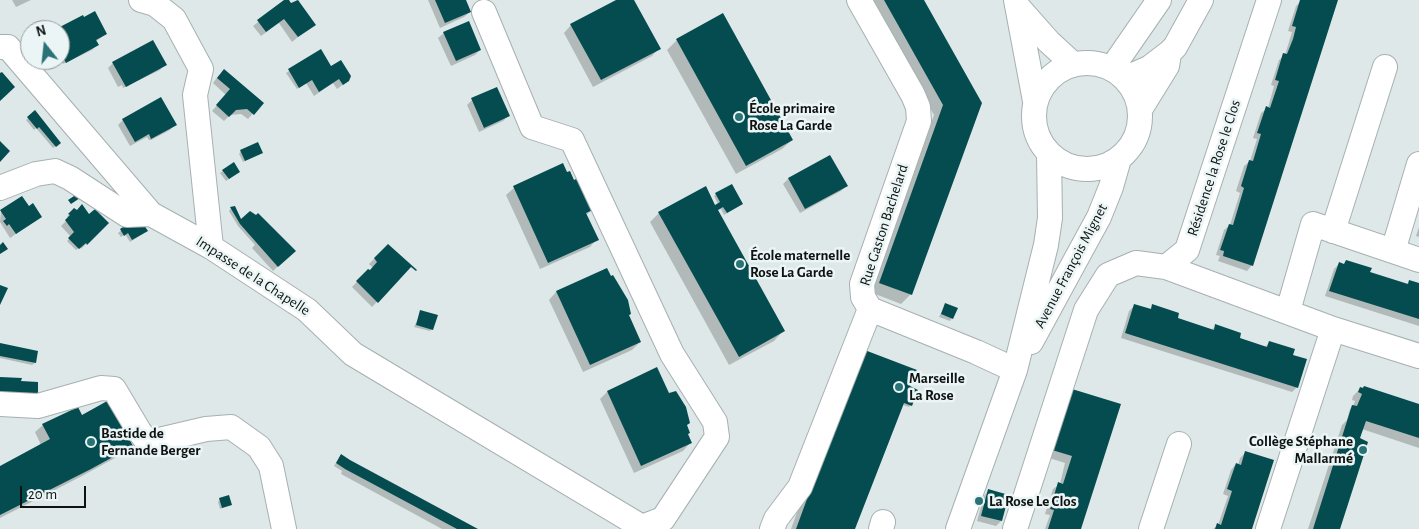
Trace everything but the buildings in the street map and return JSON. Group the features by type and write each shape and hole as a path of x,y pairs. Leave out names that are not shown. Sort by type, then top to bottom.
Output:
{"street":[{"path":"141,0 155,4 174,19 201,69 195,95 212,247"},
{"name":"Rue Gaston Bachelard","path":"859,0 913,95 918,107 919,121 862,284 863,297 870,309 1015,370"},
{"path":"1119,73 1159,0"},
{"path":"1119,73 1149,68 1170,52 1201,0"},
{"name":"Résidence la Rose le Clos","path":"1166,267 1187,250 1269,0"},
{"path":"1017,3 1049,42 1073,64"},
{"path":"1017,3 1036,101"},
{"path":"484,12 532,127 572,140 672,354 715,422 717,437 663,519 642,528"},
{"path":"0,47 8,48 151,214"},
{"path":"1141,108 1167,66 1170,52"},
{"path":"1093,62 1119,73 1136,92 1141,108 1138,134 1130,147 1119,158 1102,167 1083,169 1065,164 1049,154 1038,138 1033,120 1036,101 1043,84 1057,72 1073,64 1093,62"},
{"path":"1333,231 1385,67"},
{"name":"Avenue François Mignet","path":"958,529 1015,370 1046,245 1050,218 1049,154"},
{"name":"Avenue François Mignet","path":"1015,370 1063,286 1099,217 1111,188 1119,158"},
{"path":"1392,251 1419,164"},
{"path":"0,188 36,174 55,171 70,178 126,215 151,214"},
{"name":"Impasse de la Chapelle","path":"151,214 212,247 307,310 353,354 642,528"},
{"path":"1288,311 1313,224 1419,260"},
{"path":"1015,529 1086,310 1108,275 1136,263 1166,267 1333,329 1419,356"},
{"path":"787,529 800,487 870,309"},
{"path":"1268,529 1333,329"},
{"path":"0,404 38,406 101,388 114,389 138,431 146,440 155,441 206,429 231,427 259,447 272,466 284,529"},
{"path":"1152,529 1178,444"},
{"path":"772,529 776,519 800,487"}],"place":[{"name":"École primaire Rose La Garde","path":"739,117"},
{"name":"École maternelle Rose La Garde","path":"740,264"},
{"name":"Marseille La Rose","path":"899,387"},
{"name":"Bastide de Fernande Berger","path":"91,442"},
{"name":"Collège Stéphane Mallarmé","path":"1363,450"},
{"name":"La Rose Le Clos","path":"979,501"}]}
